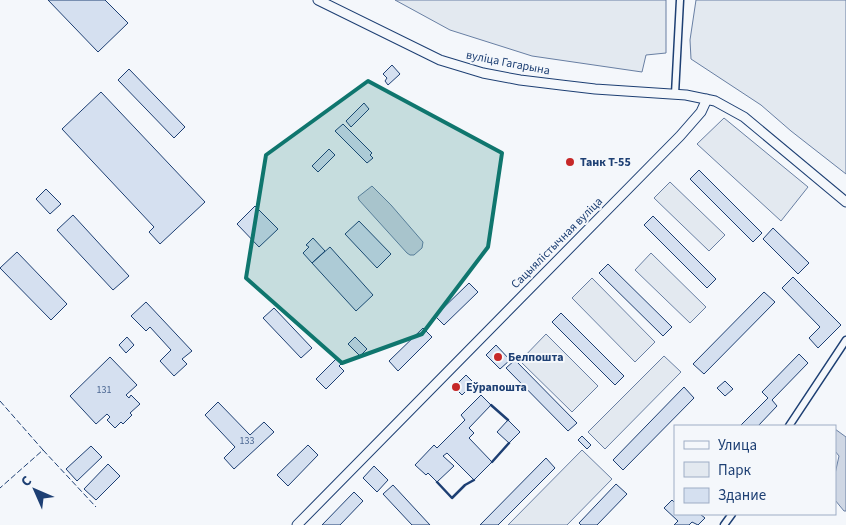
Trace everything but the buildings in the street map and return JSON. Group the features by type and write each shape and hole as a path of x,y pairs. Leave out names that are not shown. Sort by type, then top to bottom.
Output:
{"main road":[{"name":"вуліца Гагарына","path":"318,0 440,60 483,73 520,80 595,89 675,94 706,99"},
{"path":"706,99 724,105 744,117 846,202"},
{"name":"Сацыялістычная вуліца","path":"297,525 680,136 701,112 706,99"}],"street":[{"path":"675,94 680,0"},
{"path":"790,425 846,340"}],"highlighted area":[{"path":"368,81 502,153 488,247 422,334 342,363 246,278 266,155"}],"green space":[{"path":"395,0 666,0 666,53 646,55 642,72 532,56 450,30"},
{"path":"696,0 846,0 846,174 761,105 691,59 690,40"},
{"path":"724,118 808,187 781,221 697,144"},
{"path":"670,182 725,235 709,251 654,198"},
{"path":"651,253 706,307 690,323 635,270"},
{"path":"592,278 655,342 635,362 572,298"},
{"path":"546,334 598,386 572,412 520,361"},
{"path":"664,356 681,372 605,449 588,432"},
{"path":"582,450 612,479 567,525 508,525"}],"shaded area":[{"path":"372,186 423,242 422,248 414,255 407,253 359,200 358,197"},
{"path":"836,430 846,437 846,511 836,501 836,470 839,456 836,452"}],"fence":[{"path":"0,401 43,450 0,488"},
{"path":"43,450 96,507"}],"wall":[{"path":"491,405 508,420"},
{"path":"492,462 509,443"},
{"path":"437,482 452,498 465,485 474,480"}],"place":[{"name":"Танк Т-55","path":"570,162"},
{"name":"Белпошта","path":"498,357"},
{"name":"Еўрапошта","path":"456,387"}]}
